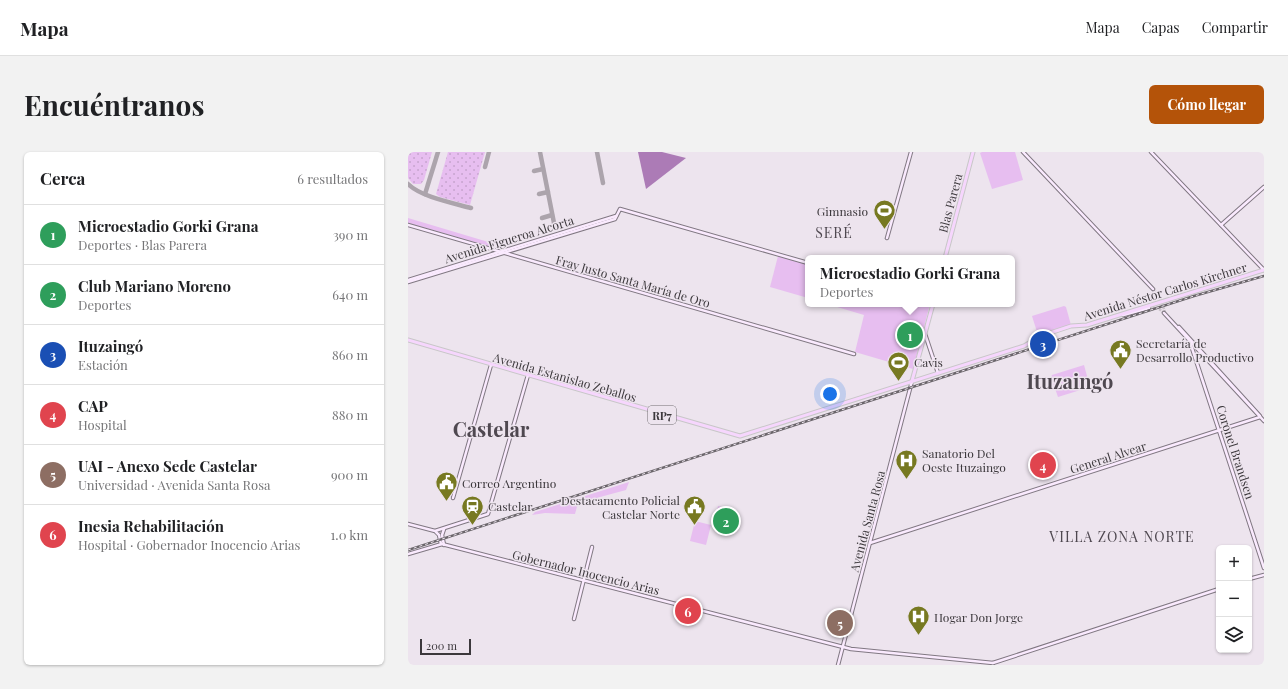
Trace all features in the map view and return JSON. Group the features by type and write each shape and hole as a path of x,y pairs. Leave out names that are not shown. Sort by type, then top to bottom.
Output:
{"main road":[{"name":"Blas Parera","path":"946,255 973,152"},
{"name":"Avenida Néstor Carlos Kirchner","path":"912,382 1024,346 1041,336 1058,330 1071,326 1087,325 1264,270"},
{"path":"912,382 932,307"},
{"name":"Avenida Estanislao Zeballos","path":"408,340 740,436 912,382"}],"street":[{"path":"887,238 911,152"},
{"path":"1023,152 1153,289"},
{"path":"1151,152 1264,270"},
{"path":"1221,225 1264,187"},
{"name":"Avenida Figueroa Alcorta","path":"408,281 616,217 618,209 624,209 805,262"},
{"name":"Fray Justo Santa María de Oro","path":"408,225 854,354"},
{"path":"1119,315 1125,315 1149,308"},
{"path":"1260,417 1165,313 1264,421"},
{"path":"925,334 938,374"},
{"name":"Coronel Brandsen","path":"1190,342 1264,568"},
{"path":"453,498 491,365"},
{"path":"436,532 488,514 528,375"},
{"name":"Avenida Santa Rosa","path":"838,665 912,382"},
{"name":"General Alvear","path":"870,543 1260,417"},
{"path":"408,524 436,532 440,536 440,544 408,554"},
{"path":"444,529 442,535 445,545"},
{"name":"Gobernador Inocencio Arias","path":"440,544 843,647 995,663"},
{"path":"574,619 592,547"},
{"path":"1252,578 1264,574"},
{"path":"995,663 1216,590"}],"shaded area":[{"path":"408,152 432,152 424,180 421,184 413,184 408,178"},
{"path":"448,152 485,152 470,205 440,197 436,194"},
{"path":"638,152 662,152 686,158 646,189"},
{"path":"1015,152 1023,180 992,189 980,153"},
{"path":"408,218 495,244 488,246 408,223"},
{"path":"778,256 805,263 805,297 770,287"},
{"path":"1064,306 1066,307 1071,325 1038,335 1032,316"},
{"path":"837,307 929,307 913,369 855,352 864,315"},
{"path":"1084,365 1090,387 1058,397 1051,377 1052,375"},
{"path":"629,482 626,490 578,503 575,514 545,513 532,515 535,512"},
{"path":"718,506 732,509 727,528 722,527 725,515 716,513"},
{"path":"695,521 711,525 706,545 690,541"}],"taxiway":[{"path":"425,194 438,152"},
{"path":"485,167 489,152"},
{"path":"540,152 555,228"},
{"path":"597,152 603,183"},
{"path":"534,171 543,169"},
{"path":"408,184 421,193 471,208"},
{"path":"539,194 548,192"},
{"path":"542,218 552,215"}],"tunnel":[{"path":"1153,289 1159,295 1165,312"},
{"path":"1149,308 1158,308 1164,313"}],"railway":[{"path":"408,550 1194,296 1264,276"}],"place":[{"name":"Gimnasio","path":"884,230"},
{"name":"Microestadio Gorki Grana","path":"910,335"},
{"name":"Ituzaingó","path":"1043,344"},
{"name":"Secretaría de Desarrollo Productivo","path":"1121,370"},
{"name":"Cavis","path":"898,382"},
{"name":"CAP","path":"1043,465"},
{"name":"Sanatorio Del Oeste Ituzaingo","path":"907,480"},
{"name":"Correo Argentino","path":"447,502"},
{"name":"Club Mariano Moreno","path":"726,521"},
{"name":"Castelar","path":"473,526"},
{"name":"Destacamento Policial Castelar Norte","path":"695,526"},
{"name":"Inesia Rehabilitación","path":"688,611"},
{"name":"UAI - Anexo Sede Castelar","path":"840,623"},
{"name":"Hogar Don Jorge","path":"918,636"}],"district":[{"name":"SERÉ","path":"834,232"},
{"name":"Ituzaingó","path":"1070,380"},
{"name":"Castelar","path":"491,428"},
{"name":"VILLA ZONA NORTE","path":"1122,536"}]}
